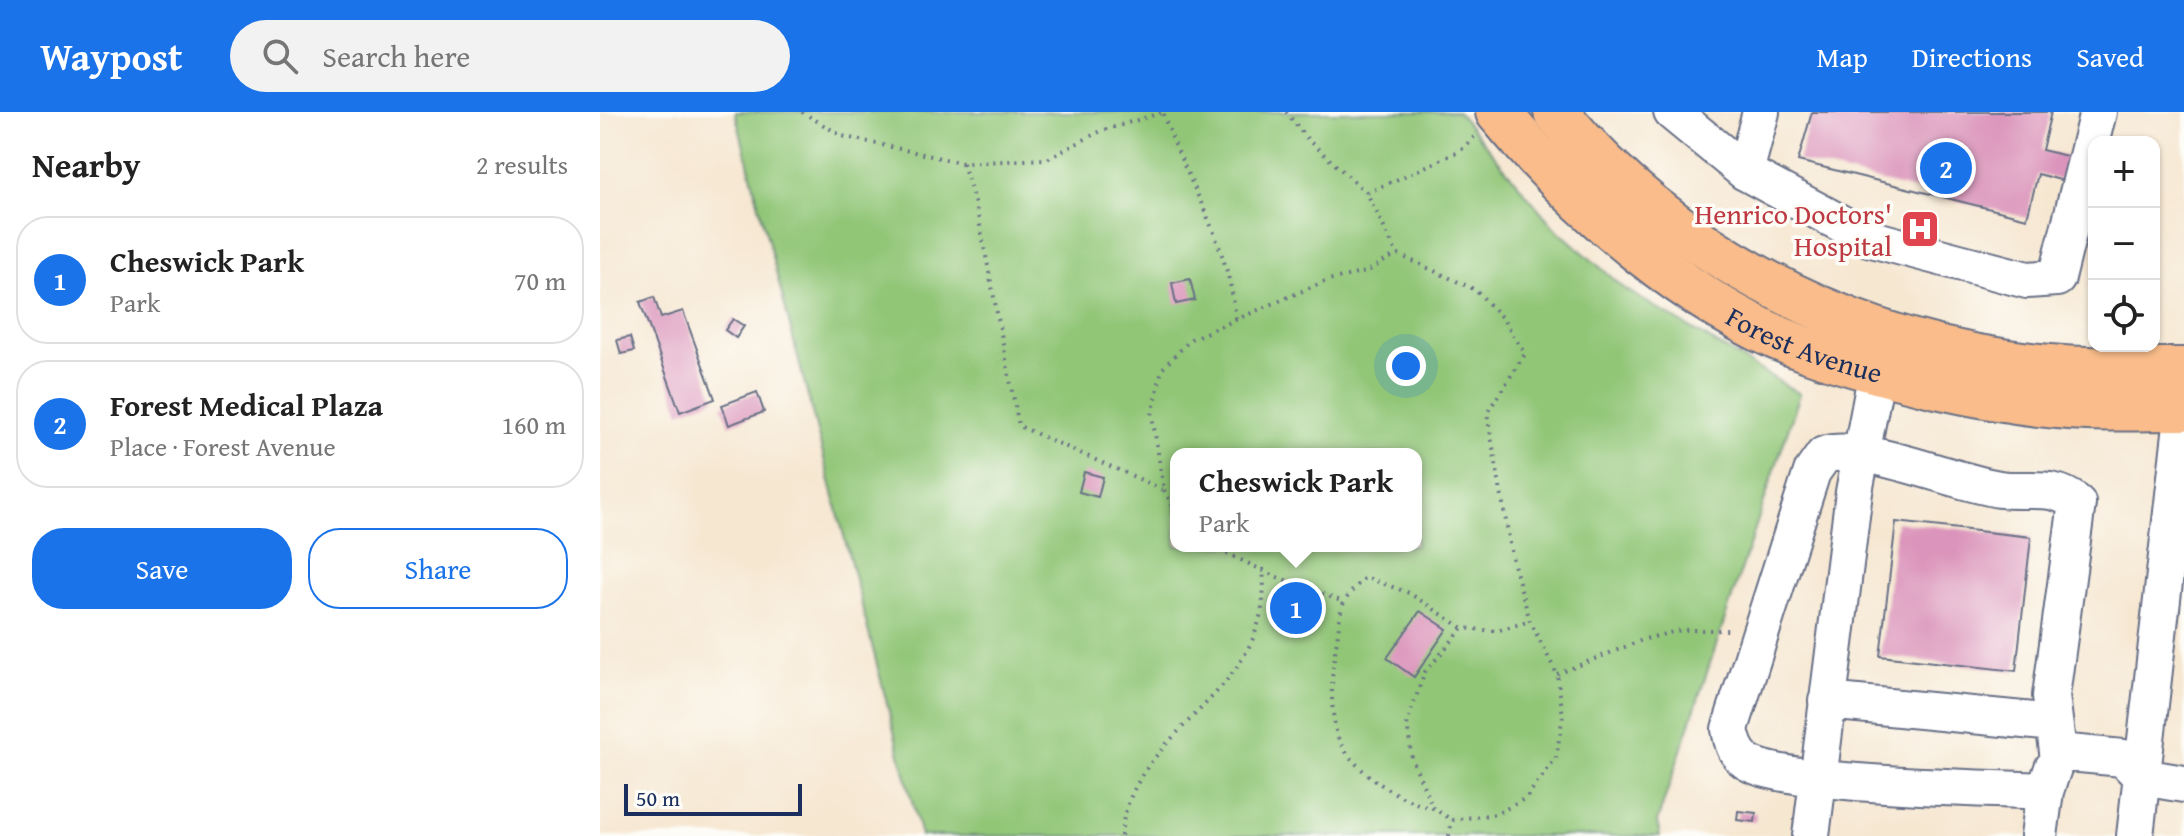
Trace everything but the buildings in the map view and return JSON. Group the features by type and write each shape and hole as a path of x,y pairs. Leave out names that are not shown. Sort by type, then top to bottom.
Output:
{"main road":[{"name":"Forest Avenue","path":"1499,112 1562,184 1620,236 1755,300 1838,315 1959,353 2010,362 2094,370 2184,370"},
{"name":"Forest Avenue","path":"1556,112 1637,195 1707,246 1755,300 1807,350 1976,395 2086,408 2184,407"}],"street":[{"path":"1745,172 1761,112"},
{"path":"1682,116 1745,172 1868,238 2027,280 2057,278 2098,112"},
{"path":"1811,836 1860,454 1877,371"},
{"path":"2135,836 2177,526 2184,407"},
{"path":"2039,836 2056,737 2051,696 2077,503 2062,491 1999,489 1860,454 1824,455 1812,472 1730,729 1736,751 1760,768 1817,778 2045,791"},
{"path":"1827,701 2056,737 2123,758 2142,777 2184,784"}],"path":[{"path":"802,112 842,136 963,163 1047,159 1101,131 1163,113 1221,243 1232,280 1236,320"},
{"path":"1286,112 1308,140 1367,193 1397,254 1476,290 1503,319 1525,354 1487,413 1513,561 1530,621 1549,651 1557,674 1563,715 1556,758 1526,798 1496,814 1452,820 1369,779 1337,735 1330,678 1341,601 1365,577 1409,593 1463,628 1496,631 1530,621"},
{"path":"1367,193 1460,151 1499,112"},
{"path":"963,163 978,215 1019,426 1164,490"},
{"path":"1170,501 1164,490 1152,415 1162,369 1191,339 1328,280 1366,272 1397,254"},
{"path":"1226,552 1272,575 1341,601"},
{"path":"1121,836 1123,813 1137,781 1153,758 1237,672 1254,635 1265,593 1263,568"},
{"path":"1433,808 1412,759 1407,723 1425,672 1463,628"},
{"path":"1557,674 1645,639 1681,630 1731,630 1760,636"},
{"path":"1449,836 1452,820"}],"green space":[{"path":"735,112 1458,112 1554,227 1625,289 1800,394 1657,822 1660,836 921,836"}],"place":[{"name":"Forest Medical Plaza","path":"1946,168"},
{"name":"Henrico Doctors' Hospital","path":"1920,229"},
{"name":"Cheswick Park","path":"1296,608"}]}
